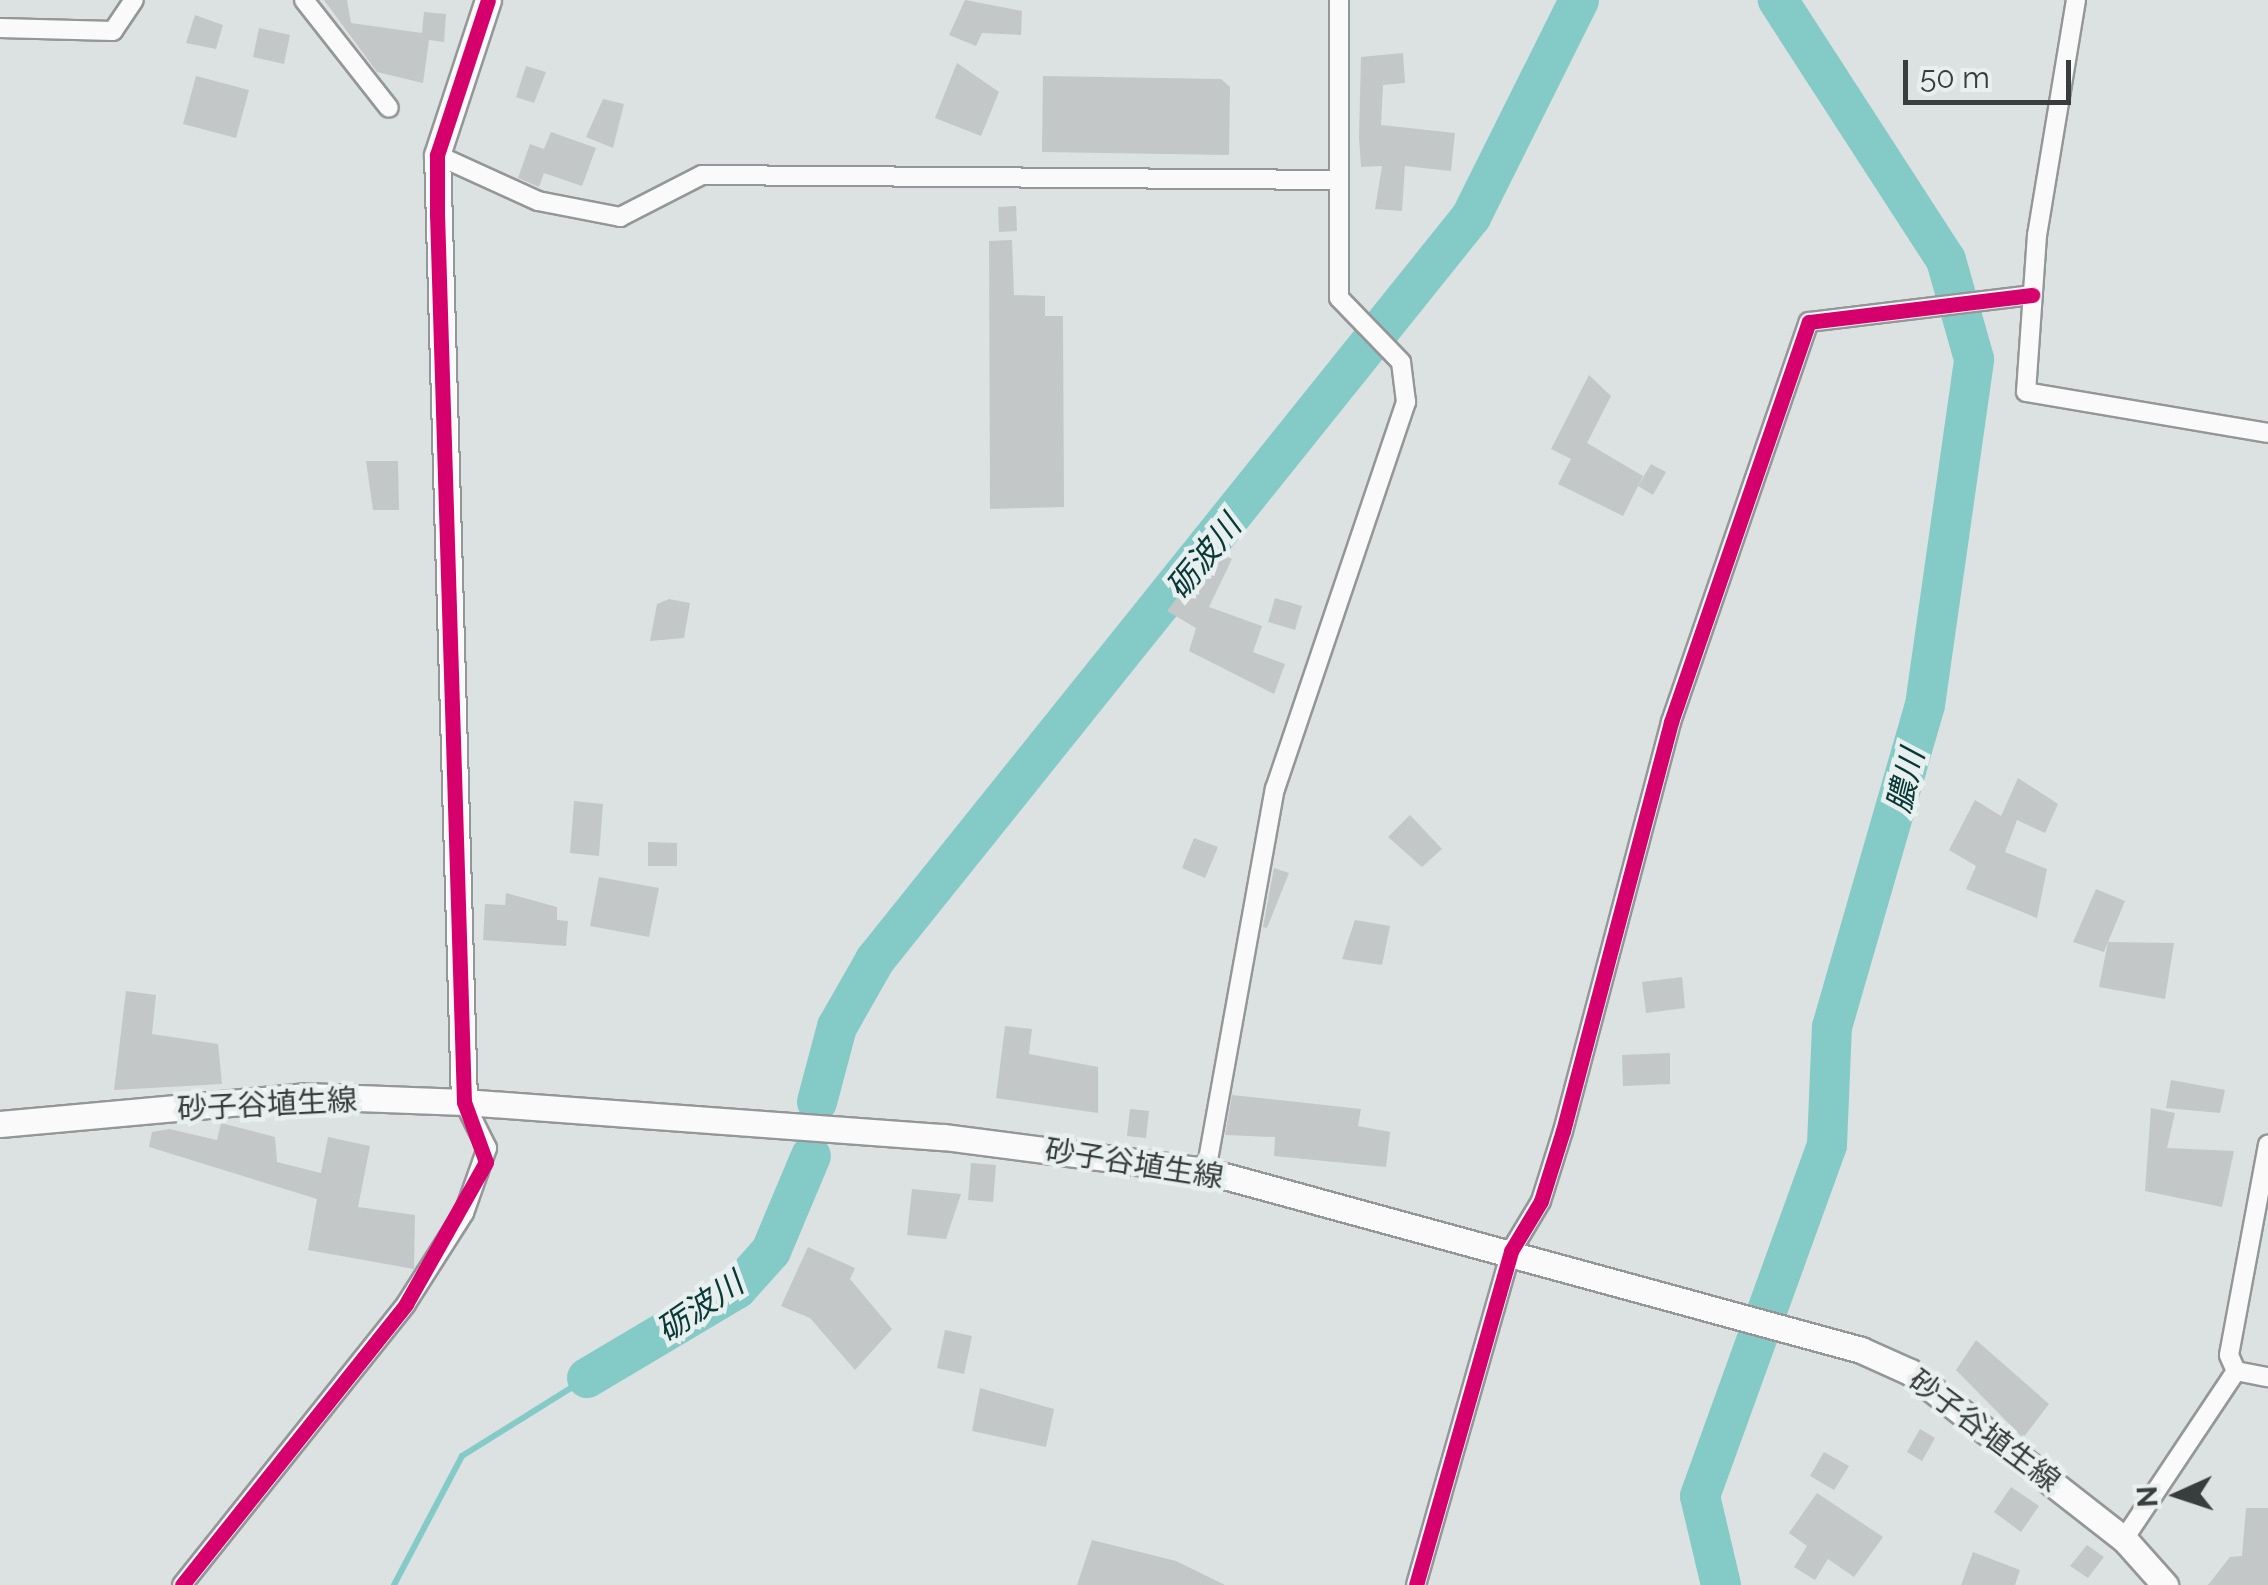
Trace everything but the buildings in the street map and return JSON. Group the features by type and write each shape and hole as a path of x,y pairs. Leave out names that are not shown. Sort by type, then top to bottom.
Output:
{"main road":[{"path":"464,1102 437,155 488,0"},
{"name":"砂子谷埴生線","path":"0,1124 306,1096 464,1102 944,1137 1206,1172 1512,1250 1910,1372 2124,1539 2165,1585"}],"street":[{"path":"0,28 114,31 134,0"},
{"path":"304,0 389,108"},
{"path":"1206,1172 1275,789 1406,402 1402,362 1340,298 1336,180 1339,0"},
{"path":"2076,0 2028,296 2026,392 2268,433"},
{"path":"437,155 538,200 620,217 702,176 1336,180"},
{"path":"1416,1585 1512,1250 1542,1201 1671,722 1809,322 1903,304 2028,296"},
{"path":"182,1585 406,1304 464,1213 487,1148 464,1102"},
{"path":"2236,1371 2229,1355 2268,1145"},
{"path":"2236,1371 2268,1377"},
{"path":"2124,1539 2236,1371"}],"waterway":[{"name":"砺波川","path":"817,1102 837,1027 875,960 1471,217 1579,0"},
{"name":"膿川","path":"1721,1585 1700,1496 1827,1145 1832,1027 1925,705 1974,359 1946,260 1778,0"},
{"name":"砺波川","path":"587,1378 737,1289 771,1251 811,1156"},
{"path":"394,1585 462,1456 587,1378"}],"cycle path":[{"path":"182,1585 406,1304 486,1162 464,1102 437,155 488,0"},
{"path":"1416,1585 1511,1251 1541,1201 1563,1131 1671,722 1809,322 2032,295"}]}
